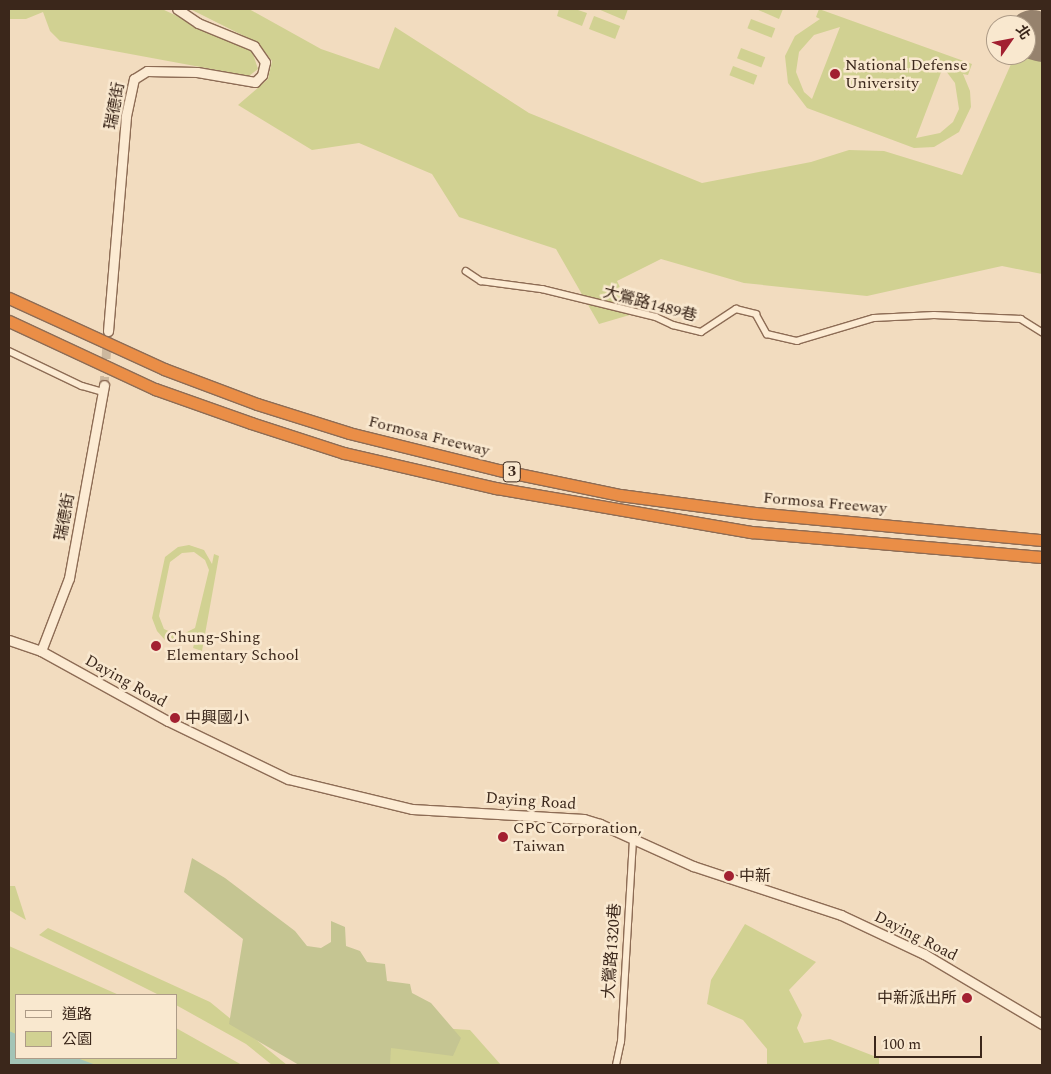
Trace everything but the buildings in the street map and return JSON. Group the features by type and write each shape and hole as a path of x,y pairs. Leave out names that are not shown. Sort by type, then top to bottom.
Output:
{"highway":[{"name":"Formosa Freeway","path":"9,298 164,369 257,404 348,433 499,470 620,495 755,513 1042,540"},
{"name":"3","path":"9,321 155,389 242,420 344,453 496,488 752,532 1042,556"}],"street":[{"name":"瑞德街","path":"108,331 126,116 134,79 147,71 197,72 255,82 262,75 265,62 254,46 198,23 177,9"},
{"name":"大鶯路1489巷","path":"466,271 481,281 542,289 656,317 673,325 701,332 736,309 756,314 767,334 797,341 874,318 934,315 1021,319 1042,332"},
{"path":"9,351 82,386 103,388"},
{"name":"瑞德街","path":"40,651 69,578 103,388"},
{"name":"Daying Road","path":"9,640 40,651 174,724 301,783 412,809 584,820 694,866 841,915 924,954 1042,1024"},
{"name":"大鶯路1320巷","path":"616,1065 621,1042 633,839"}],"green space":[{"path":"9,9 162,9 252,51 258,69 249,76 60,41 50,31 43,12 26,19 9,19"},
{"path":"190,9 249,9 321,49 379,69 395,27 529,113 702,183 811,162 849,150 884,151 962,175 1011,65 1036,65 1036,50 1042,52 1042,274 1002,266 867,296 744,283 661,259 617,281 633,314 599,324 556,249 459,217 432,174 359,143 312,150 238,105 268,79 272,61 258,43"},
{"path":"559,9 575,9 587,13 582,26 557,16"},
{"path":"598,9 628,9 624,20"},
{"path":"756,9 783,9 779,19"},
{"path":"819,9 972,64 968,75 963,74 970,91 971,107 959,132 934,147 914,148 807,108 788,83 785,56 795,36 820,19 816,17","holes":["840,27 812,99 804,92 796,72 799,52 814,35","943,67 955,83 959,109 953,122 940,133 916,138"]},
{"path":"594,16 620,26 615,39 589,29"},
{"path":"751,19 775,28 772,38 747,28"},
{"path":"741,48 765,57 761,68 737,58"},
{"path":"733,66 757,75 754,85 729,75"},
{"path":"189,545 204,550 212,564 214,554 219,556 202,651 193,648 196,636 179,643 165,640 157,631 152,618 165,557 178,547","holes":["194,552 205,560 209,570 195,628 179,636 164,629 159,616 170,562 182,553"]},
{"path":"192,858 225,878 295,931 307,946 321,948 331,942 331,921 345,927 346,946 360,951 367,962 385,964 387,981 410,984 412,993 431,1003 461,1038 453,1056 391,1048 390,1065 299,1065 229,1024 243,939 184,892"},
{"path":"9,886 15,886 26,920 9,910"},
{"path":"745,924 816,962 789,990 802,1015 797,1028 804,1043 830,1039 879,1058 879,1065 767,1065 767,1049 743,1020 707,1004 711,980"},
{"path":"48,928 210,1002 287,1065 272,1065 246,1044 178,1006 178,994 157,994 39,935"},
{"path":"9,946 117,994 15,994 15,1059 178,1059 178,1029 242,1065 9,1065"},
{"path":"376,1024 470,1030 501,1065 358,1065"}],"shaded area":[{"path":"9,1031 15,1034 15,1059 80,1059 96,1065 9,1065"}],"runway":[{"path":"1036,35 1042,37"}],"tunnel":[{"path":"104,385 108,331"}],"place":[{"name":"National Defense University","path":"835,74"},
{"name":"Chung-Shing Elementary School","path":"156,646"},
{"name":"中興國小","path":"175,718"},
{"name":"CPC Corporation, Taiwan","path":"503,837"},
{"name":"中新","path":"729,876"},
{"name":"中新派出所","path":"967,998"}]}
